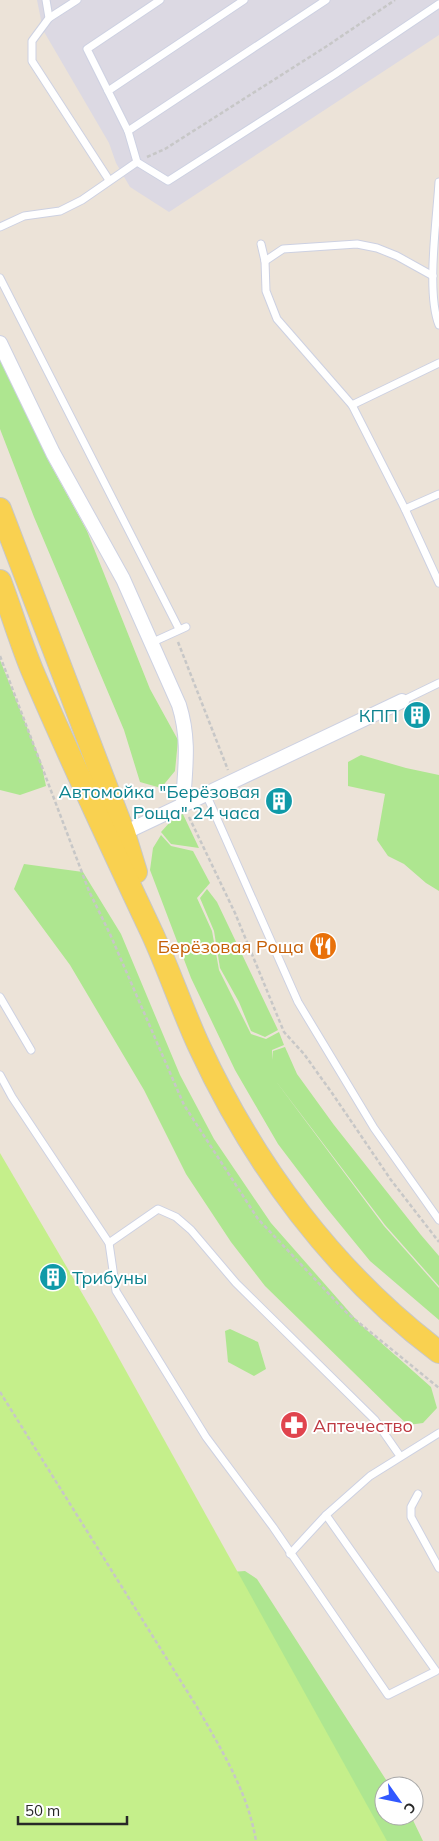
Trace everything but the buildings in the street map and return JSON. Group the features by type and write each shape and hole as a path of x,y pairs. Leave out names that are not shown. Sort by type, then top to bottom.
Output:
{"main road":[{"path":"0,509 124,833 164,959"},
{"path":"0,581 36,677 91,805 164,959 199,1046 238,1119 269,1171 313,1232 363,1287 410,1330 439,1352"}],"street":[{"path":"0,343 52,453 123,580 153,642 179,705 185,724 187,743 183,804"},
{"path":"124,833 402,700"}],"lane":[{"path":"46,0 49,18"},
{"path":"77,0 49,18 32,41 32,62 109,180"},
{"path":"160,0 87,48 128,131 137,162 168,181 335,74 439,4"},
{"path":"108,91 244,0"},
{"path":"128,131 326,0"},
{"path":"0,227 24,216 60,210 82,200 137,162"},
{"path":"439,182 433,276 435,316 439,325"},
{"path":"261,244 266,291 278,319 352,405 405,509 439,583"},
{"path":"264,261 283,249 357,244 384,250 433,276"},
{"path":"0,278 180,629 153,642"},
{"path":"352,405 439,362"},
{"path":"405,509 439,494"},
{"path":"402,700 439,684"},
{"path":"206,794 298,1002 374,1128 439,1220"},
{"path":"0,997 31,1050"},
{"path":"0,1075 12,1097 109,1243 116,1291 206,1438 272,1527 388,1694 436,1671 326,1515"},
{"path":"109,1243 158,1209 176,1217 191,1230 236,1284 375,1420 400,1456"},
{"path":"290,1554 326,1515 370,1476 439,1433"},
{"path":"418,1494 411,1507 411,1517 439,1568"}],"path":[{"path":"137,162 164,149 327,46 395,0"},
{"path":"180,629 232,782"},
{"path":"183,804 235,913 284,1032 315,1069 391,1180 439,1242"},
{"path":"0,1392 214,1737 237,1781 248,1809 256,1841"}],"shaded area":[{"path":"37,0 439,0 439,35 169,212 130,187 116,163 109,143 43,30"}],"green space":[{"path":"0,354 48,460 87,531 150,689 178,740 175,771 161,788 140,782 124,730 34,517 0,429"},
{"path":"0,660 41,762 46,786 20,795 0,790"},
{"path":"361,755 439,775 439,891 426,883 404,864 388,856 377,840 385,794 348,786 348,762"},
{"path":"181,810 199,848 171,844 161,832"},
{"path":"161,835 171,846 193,851 210,883 197,898 212,931 219,970 251,1034 266,1039 279,1032 284,1045 272,1050 273,1060 273,1051 285,1047 297,1074 334,1125 439,1256 439,1286 385,1225 275,1080 384,1226 439,1288 439,1320 370,1261 325,1206 278,1144 235,1070 191,978 150,870 153,848"},
{"path":"24,864 83,872 121,934 180,1075 214,1139 271,1223 360,1324 431,1387 437,1408 423,1423 408,1425 394,1412 265,1286 231,1242 186,1174 144,1090 70,965 14,889"},
{"path":"207,889 217,902 278,1030 265,1037 251,1031 239,1002 220,968 214,931 200,898"},
{"path":"0,1153 96,1317 374,1818 374,1826 379,1826 387,1841 0,1841"},
{"path":"230,1329 258,1342 266,1369 254,1376 228,1362 225,1331"},
{"path":"245,1571 257,1579 384,1776 374,1776 374,1826 416,1826 423,1841 329,1841 231,1572"}],"place":[{"name":"КПП","path":"417,715"},
{"name":"Автомойка \"Берёзовая Роща\" 24 часа","path":"279,801"},
{"name":"Берёзовая Роща","path":"323,946"},
{"name":"Трибуны","path":"53,1277"},
{"name":"Аптечество","path":"294,1425"}]}
